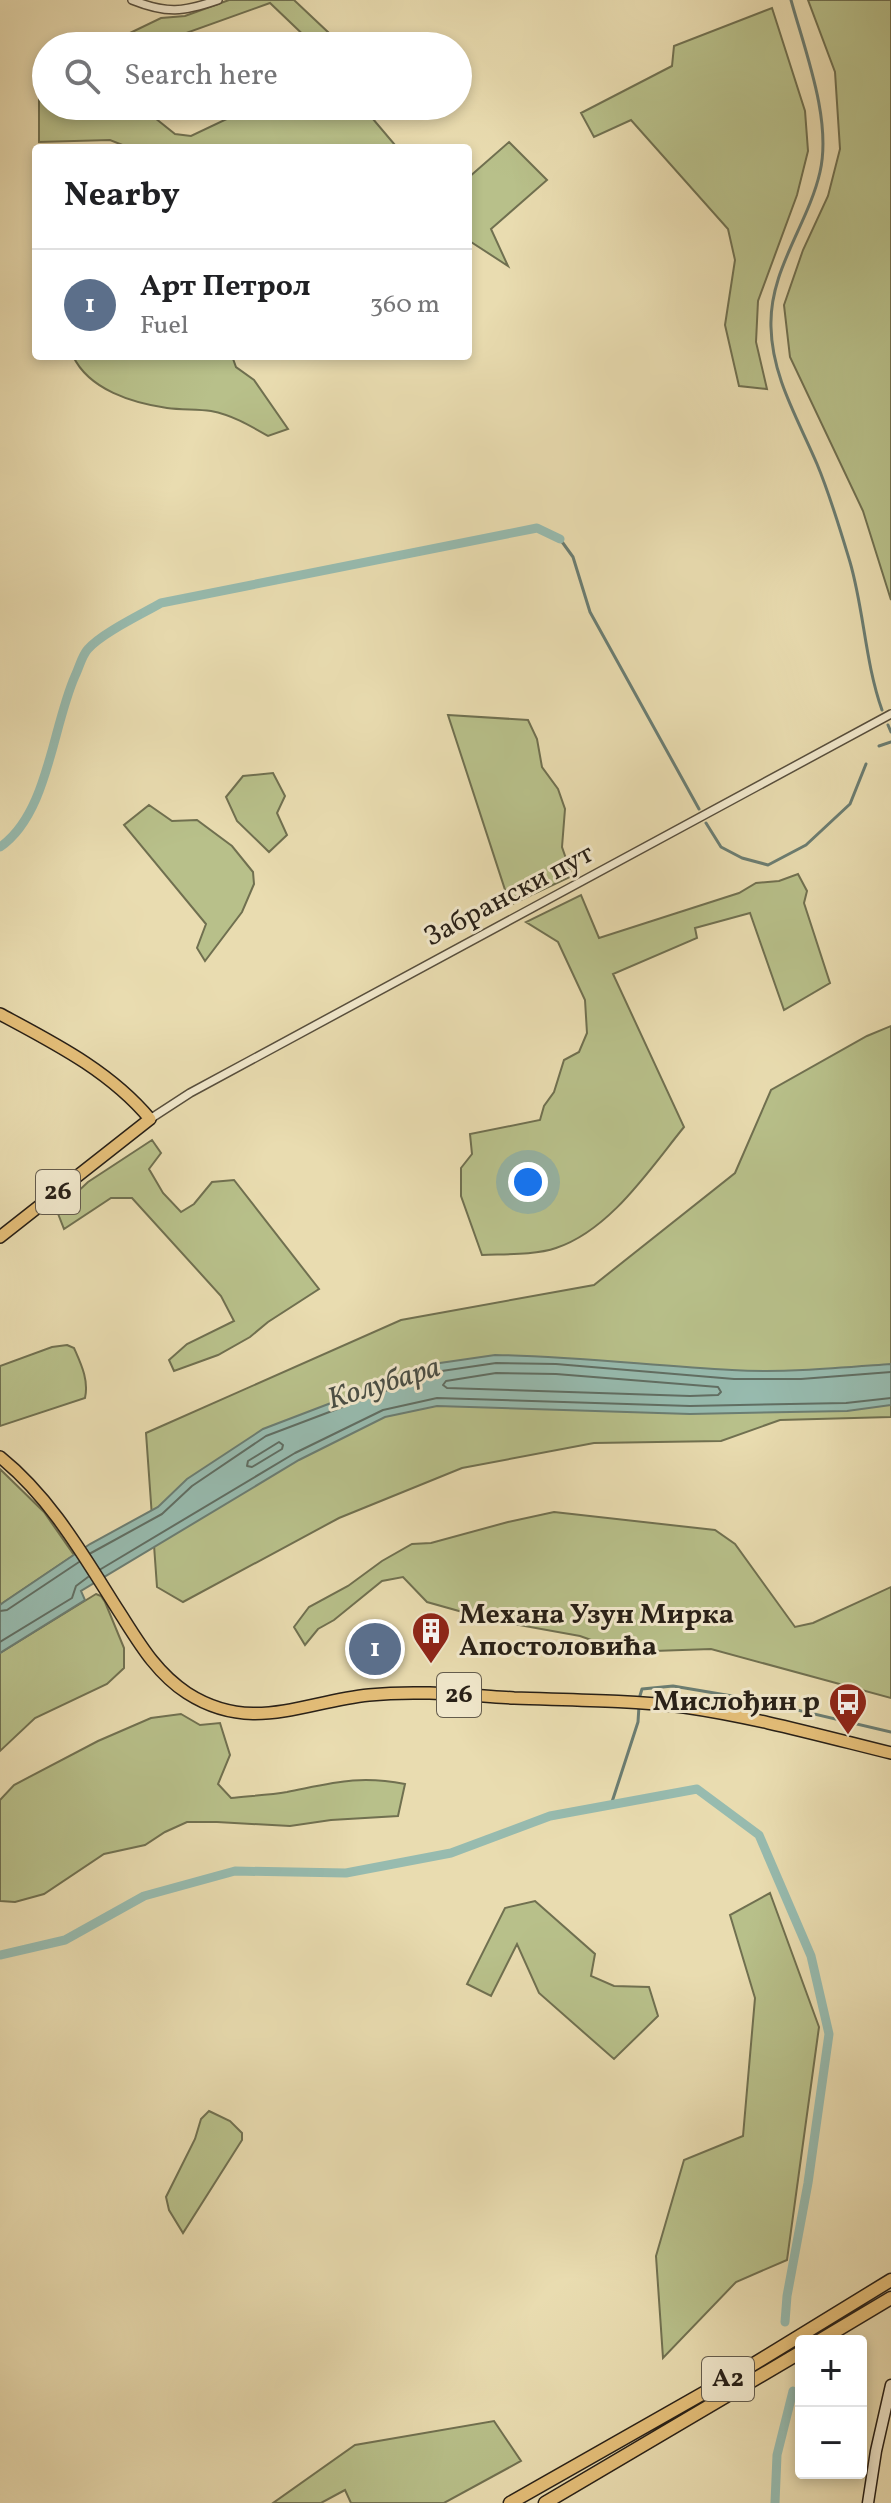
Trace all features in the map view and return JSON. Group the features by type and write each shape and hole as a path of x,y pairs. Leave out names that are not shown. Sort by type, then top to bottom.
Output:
{"highway":[{"name":"A2","path":"510,2503 726,2380 891,2280"},
{"path":"829,2335 891,2298"},
{"name":"A2","path":"545,2503 795,2356"}],"main road":[{"path":"0,1014 80,1058 135,1101 150,1119"},
{"name":"26","path":"0,1237 150,1119"},
{"name":"26","path":"0,1457 30,1484 62,1523 141,1646 163,1674 216,1708 236,1713 276,1713 343,1699 391,1694 633,1703 744,1718 891,1753"},
{"path":"868,2503 891,2385"}],"street":[{"path":"132,0 154,9 188,11 218,0"},
{"name":"Забрански пут","path":"150,1119 190,1093 891,714"}],"green space":[{"path":"229,0 294,0 328,32 300,32 270,3 189,32 132,32 161,18 185,16"},
{"path":"808,0 891,0 891,600 863,511 790,357 784,305 803,250 828,196 840,149 835,72"},
{"path":"772,8 805,111 808,151 797,195 758,301 756,342 767,389 739,386 725,325 735,260 728,229 631,120 594,137 581,113 672,66 674,46"},
{"path":"39,120 158,120 175,134 191,136 225,120 374,120 394,144 120,144 110,140 39,142"},
{"path":"509,142 547,180 491,229 508,266 472,243 472,174"},
{"path":"75,360 233,360 236,367 254,380 288,429 268,436 219,413 140,403 101,386"},
{"path":"448,715 528,720 537,739 542,767 558,789 565,809 562,847 572,876 510,905"},
{"path":"273,773 285,796 277,813 287,835 269,852 237,821 226,797 243,776"},
{"path":"149,805 172,821 197,820 232,846 253,872 254,884 242,912 205,961 197,948 206,924 124,825"},
{"path":"798,874 807,891 804,903 830,983 784,1010 750,913 695,928 697,938 613,974 684,1127 627,1197 594,1228 556,1248 520,1254 482,1255 461,1196 461,1168 472,1154 470,1134 540,1120 544,1106 554,1092 564,1060 579,1052 587,1033 585,1000 558,942 526,922 581,895 599,938 739,893 756,883 779,881"},
{"path":"891,1026 891,1417 780,1420 721,1441 594,1443 462,1468 339,1518 183,1602 157,1587 146,1433 401,1320 594,1285 735,1173 771,1090 867,1036"},
{"path":"152,1140 161,1153 149,1169 163,1193 181,1212 194,1204 212,1182 234,1180 319,1289 250,1337 218,1355 174,1371 169,1360 187,1344 234,1321 221,1296 132,1198 111,1198 64,1229 57,1211 88,1182"},
{"path":"67,1345 74,1348 82,1366 85,1398 0,1426 0,1366 52,1347"},
{"path":"0,1469 44,1512 74,1555 0,1605"},
{"path":"554,1512 715,1530 735,1544 795,1627 813,1623 891,1587 891,1698 711,1649 625,1652 580,1636 491,1620 427,1602 403,1577 382,1581 318,1629 305,1645 294,1627 309,1607 348,1586 412,1544 431,1543"},
{"path":"96,1594 105,1602 124,1648 124,1668 107,1684 35,1718 0,1751 0,1653"},
{"path":"181,1714 200,1725 220,1723 230,1755 218,1784 231,1798 346,1781 388,1781 405,1784 398,1816 290,1826 187,1822 145,1845 104,1854 44,1894 15,1902 0,1901 0,1800 14,1785 98,1741 151,1718"},
{"path":"770,1893 819,2027 787,2260 736,2282 663,2358 656,2256 684,2160 743,2136 755,1998 730,1915"},
{"path":"535,1901 595,1954 591,1976 614,1986 649,1987 658,2016 614,2059 539,1993 517,1944 491,1996 467,1984 505,1908"},
{"path":"209,2111 230,2121 242,2133 242,2140 183,2233 169,2210 166,2197 195,2139 201,2119"},
{"path":"494,2421 521,2461 444,2503 351,2503 345,2490 321,2503 273,2503 355,2445"}],"water":[{"name":"Колубара","path":"495,1355 752,1371 891,1364 891,1405 847,1411 690,1414 437,1406 385,1417 299,1460 81,1591 85,1600 0,1653 0,1605 90,1544 158,1507 187,1479 263,1429 433,1364"}],"waterway":[{"path":"791,0 820,108 823,152 814,192 776,286 772,306 772,345 781,380 835,512 859,599 882,710"},
{"path":"0,847 29,814 39,792 67,697 84,655 103,637 133,618 161,603 537,528 560,539"},
{"path":"560,539 573,557 590,612 699,809"},
{"path":"888,725 891,732"},
{"path":"879,746 891,742"},
{"path":"706,823 721,847 742,858 768,865 806,845 850,804 866,764"},
{"path":"639,1699 642,1689 673,1686 750,1699 891,1732"},
{"path":"611,1805 638,1722 639,1706"},
{"path":"0,1955 65,1940 144,1896 235,1871 346,1873 451,1853 550,1816 697,1789 759,1835 811,1956 829,2034 785,2322"},
{"path":"775,2503 777,2455 793,2391"}],"place":[{"name":"Арт Петрол","path":"375,1649"},
{"name":"Механа Узун Мирка Апостоловића","path":"431,1665"},
{"name":"Мислођин р","path":"848,1736"}]}
